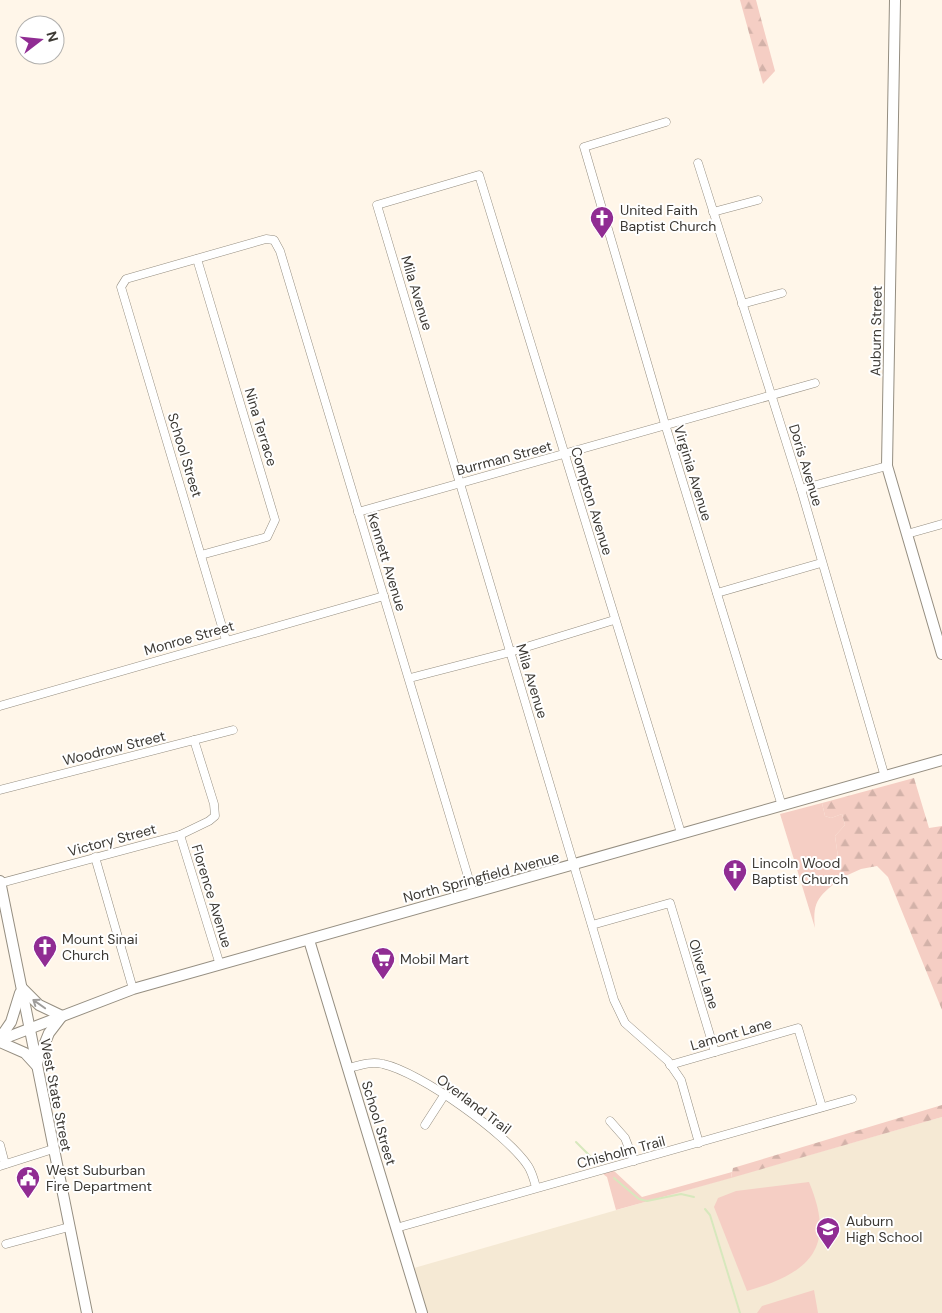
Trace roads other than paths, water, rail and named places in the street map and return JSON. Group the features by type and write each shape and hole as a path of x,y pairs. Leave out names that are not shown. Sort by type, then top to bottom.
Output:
{"main road":[{"name":"Auburn Street","path":"895,0 887,466 942,654"},
{"name":"North Springfield Avenue","path":"0,1040 133,989 942,760"},
{"name":"West State Street","path":"0,882 87,1313"},
{"name":"School Street","path":"309,940 422,1313"},
{"path":"21,987 38,1006 62,1016 49,1033 36,1065 25,1052 0,1040 11,1022 21,987"}],"street":[{"name":"Virginia Avenue","path":"666,122 584,147 664,424 782,806"},
{"name":"Doris Avenue","path":"698,162 801,489 884,777"},
{"name":"Mila Avenue","path":"479,175 377,205 614,1000 625,1023 670,1064 681,1080 699,1143"},
{"name":"Compton Avenue","path":"479,175 681,834"},
{"path":"713,212 758,200"},
{"name":"Kennett Avenue","path":"197,258 266,239 274,240 283,260 473,893"},
{"name":"School Street","path":"197,258 126,279 121,287 226,640"},
{"name":"Nina Terrace","path":"197,258 275,520 267,537 201,555"},
{"path":"742,304 782,293"},
{"name":"Burrman Street","path":"358,512 461,482 565,455 664,424 815,383"},
{"path":"801,489 887,466"},
{"path":"907,534 942,524"},
{"path":"717,593 821,563"},
{"name":"Monroe Street","path":"0,706 384,596"},
{"path":"410,678 510,652 614,620"},
{"name":"Woodrow Street","path":"0,790 233,730"},
{"name":"Victory Street","path":"0,882 180,834 209,821 215,816 214,804 194,740"},
{"name":"Florence Avenue","path":"180,834 220,965"},
{"path":"95,857 133,989"},
{"name":"Oliver Lane","path":"592,925 670,902 715,1052"},
{"name":"Lamont Lane","path":"670,1064 798,1028 822,1107"},
{"name":"Overland Trail","path":"349,1068 373,1063 382,1064 402,1070 444,1094 494,1132 518,1154 528,1166 536,1187"},
{"path":"425,1125 444,1094"},
{"name":"Chisholm Trail","path":"396,1228 852,1099"},
{"path":"610,1121 625,1138 634,1161"},
{"path":"0,1146 3,1165 53,1149"},
{"path":"6,1244 69,1227"}],"waterway":[{"path":"576,1142 595,1161"},
{"path":"614,1178 639,1199 647,1201 681,1194 694,1197"},
{"path":"705,1209 710,1215 740,1313"}],"place":[{"name":"United Faith Baptist Church","path":"602,239"},
{"name":"Lincoln Wood Baptist Church","path":"735,892"},
{"name":"Mount Sinai Church","path":"45,968"},
{"name":"Mobil Mart","path":"383,980"},
{"name":"West Suburban Fire Department","path":"28,1199"},
{"name":"Auburn High School","path":"828,1250"}]}
